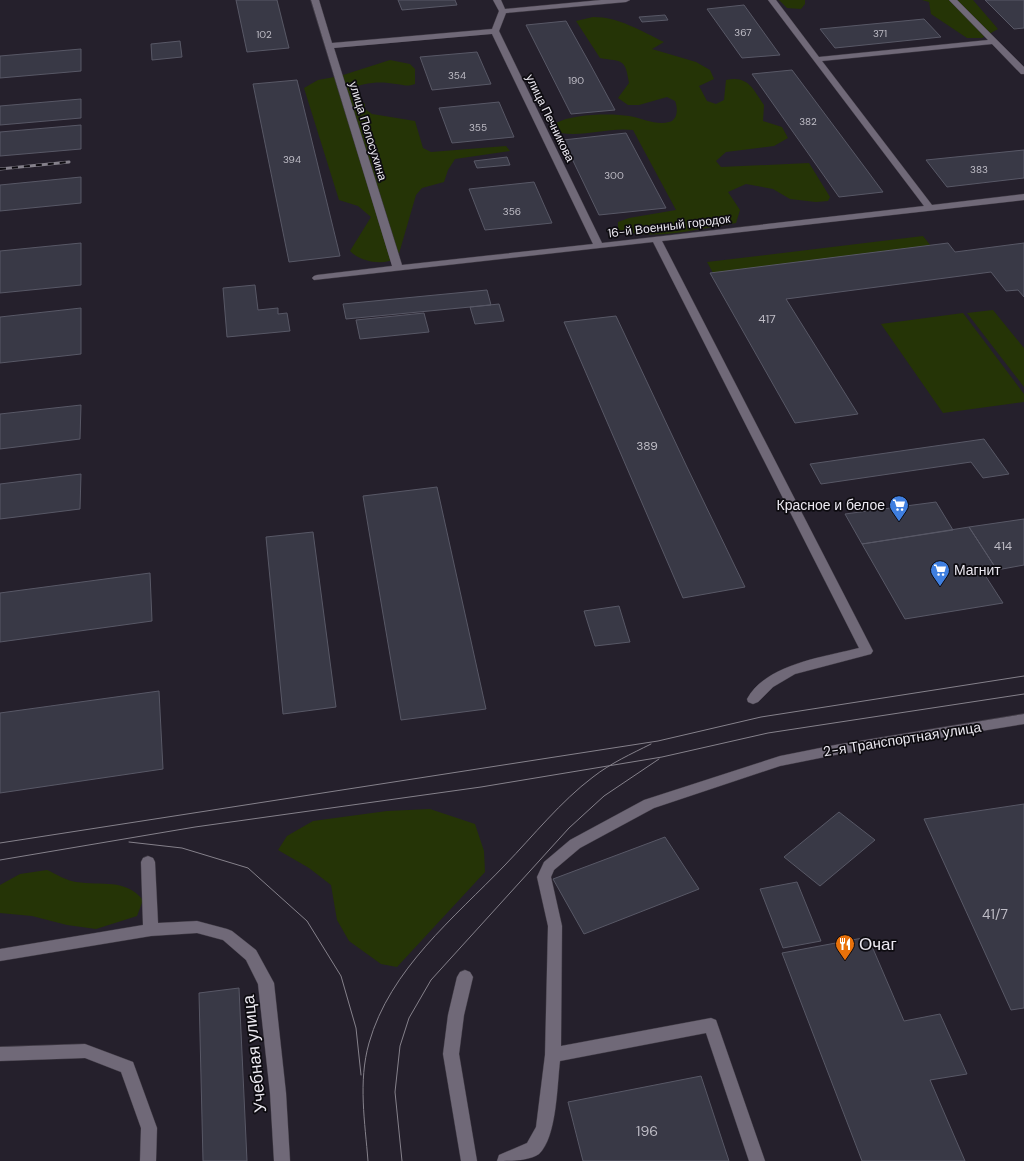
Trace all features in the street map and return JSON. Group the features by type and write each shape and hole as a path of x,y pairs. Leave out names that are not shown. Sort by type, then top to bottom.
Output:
{"street":[{"name":"улица Полосухина","path":"315,0 398,269"},
{"path":"497,0 503,11"},
{"path":"503,11 626,0"},
{"path":"772,0 930,208"},
{"path":"953,0 1024,72"},
{"path":"329,46 494,31 503,11"},
{"name":"улица Печникова","path":"494,31 599,246"},
{"path":"818,59 994,42"},
{"name":"16-й Военный городок","path":"317,278 1024,197"},
{"path":"656,239 867,651 791,670 768,684 753,699"},
{"name":"2-я Транспортная улица","path":"505,1161 533,1149 544,1129 553,1056 555,926 544,878 549,866 575,844 649,804 780,761 835,750 1024,719"},
{"path":"0,955 151,930 148,862"},
{"name":"Учебная улица","path":"151,930 197,928 227,935 251,955 266,983 278,1093 282,1161"},
{"path":"465,977 456,1015 451,1054 469,1161"},
{"path":"553,1056 711,1025 758,1161"},
{"path":"0,1054 85,1052 127,1067 148,1128 148,1161"}],"green space":[{"path":"779,0 805,0 805,4 801,9 787,8"},
{"path":"922,0 973,0 998,29 982,38 967,38 931,14 929,2"},
{"path":"593,17 612,19 638,29 664,42 652,49 696,62 710,70 714,79 699,86 707,101 716,104 724,100 726,80 733,79 745,81 753,89 764,105 763,121 782,127 788,138 774,146 726,152 716,161 721,167 809,163 830,197 828,201 816,202 790,199 773,189 746,184 728,192 740,210 736,223 692,231 662,234 632,233 618,230 618,222 629,218 676,210 633,130 624,129 570,134 561,133 556,123 581,116 612,115 629,116 664,123 674,119 676,116 677,107 675,101 667,97 639,105 628,105 618,98 629,83 624,65 618,61 600,58 576,21"},
{"path":"390,60 410,64 415,69 415,84 408,86 372,83 360,85 349,90 365,104 365,109 372,114 415,121 423,148 431,152 506,146 510,151 455,159 448,170 444,182 422,188 416,195 398,257 387,262 374,262 367,261 350,251 371,217 358,206 339,200 304,88 318,80 340,76"},
{"path":"923,236 931,246 713,273 707,262"},
{"path":"993,310 1024,348 1024,387 967,313"},
{"path":"963,313 1024,394 1024,402 943,413 881,324"},
{"path":"430,809 475,824 484,851 485,872 397,967 381,964 349,941 337,920 331,885 309,868 278,850 287,836 313,821 387,811"},
{"path":"47,870 65,879 73,881 112,884 129,888 143,900 137,916 96,929 67,925 32,916 0,913 0,885 20,874"}],"building":[{"path":"236,0 277,0 289,48 247,52"},
{"path":"398,0 455,0 457,5 402,10"},
{"path":"985,0 1024,0 1024,28 1014,29"},
{"path":"744,5 780,55 742,58 707,9"},
{"path":"665,15 668,20 642,22 639,17"},
{"path":"924,19 941,37 835,48 820,29"},
{"path":"566,21 615,110 571,114 526,25"},
{"path":"180,41 182,57 152,60 151,44"},
{"path":"81,49 81,71 0,78 0,56"},
{"path":"477,52 491,84 432,90 420,57"},
{"path":"792,70 883,192 839,197 752,74"},
{"path":"297,80 340,256 289,262 253,84"},
{"path":"81,99 81,118 0,125 0,106"},
{"path":"499,102 514,137 452,143 439,108"},
{"path":"81,125 81,149 0,156 0,132"},
{"path":"626,133 666,208 599,215 563,140"},
{"path":"1024,150 1024,178 947,187 926,160"},
{"path":"507,157 510,165 477,168 474,161"},
{"path":"81,177 81,203 0,211 0,185"},
{"path":"534,182 552,223 485,230 469,189"},
{"path":"81,243 81,285 0,293 0,251"},
{"path":"948,243 955,252 1024,243 1024,297 1018,290 1006,291 991,272 786,299 858,414 795,423 710,273"},
{"path":"255,285 258,310 278,308 278,314 287,313 290,331 227,337 223,288"},
{"path":"487,290 491,305 346,319 343,304"},
{"path":"499,304 504,321 475,324 470,307"},
{"path":"81,308 81,354 0,363 0,317"},
{"path":"424,313 429,332 360,339 356,320"},
{"path":"616,316 745,587 683,598 564,322"},
{"path":"81,405 80,439 0,449 0,414"},
{"path":"984,439 1009,474 983,478 971,462 821,484 810,464"},
{"path":"81,474 80,509 0,519 0,484"},
{"path":"437,487 486,709 401,720 363,496"},
{"name":"Красное и белое","path":"936,502 953,530 862,544 845,514"},
{"path":"1024,519 1024,565 997,570 969,527"},
{"name":"Магнит","path":"969,527 997,570 983,572 1003,603 905,619 862,544"},
{"path":"313,532 336,707 283,714 266,537"},
{"path":"150,573 152,621 0,642 0,593"},
{"path":"619,606 630,642 595,646 584,611"},
{"path":"159,691 163,769 0,793 0,713"},
{"path":"1024,804 1024,1008 1011,1010 924,819"},
{"path":"839,812 875,840 820,886 784,857"},
{"path":"665,837 699,889 584,934 553,879"},
{"path":"797,882 821,941 783,948 760,889"},
{"path":"868,937 904,1021 940,1014 967,1074 930,1080 965,1161 862,1161 782,953"},
{"path":"239,988 247,1161 203,1161 199,993"},
{"path":"701,1076 729,1161 583,1161 568,1102"}],"tram line":[{"path":"0,843 658,741 761,717 1024,676"},
{"path":"609,766 662,757 768,733 1024,694"},
{"path":"609,766 651,744"},
{"path":"402,1161 395,1092 400,1046 409,1018 431,980 569,828 604,796 659,759"},
{"path":"0,860 195,827 481,787 609,766"},
{"path":"368,1161 363,1102 364,1072 369,1043 379,1016 392,991 408,968 445,925 505,865 569,797 609,766"},
{"path":"129,842 182,848 248,868 307,921 341,976 356,1028 361,1075"}],"railway":[{"path":"0,169 69,162"}],"place":[{"name":"Красное и белое","path":"899,522"},
{"name":"Магнит","path":"940,587"},
{"name":"Очаг","path":"845,961"}]}
